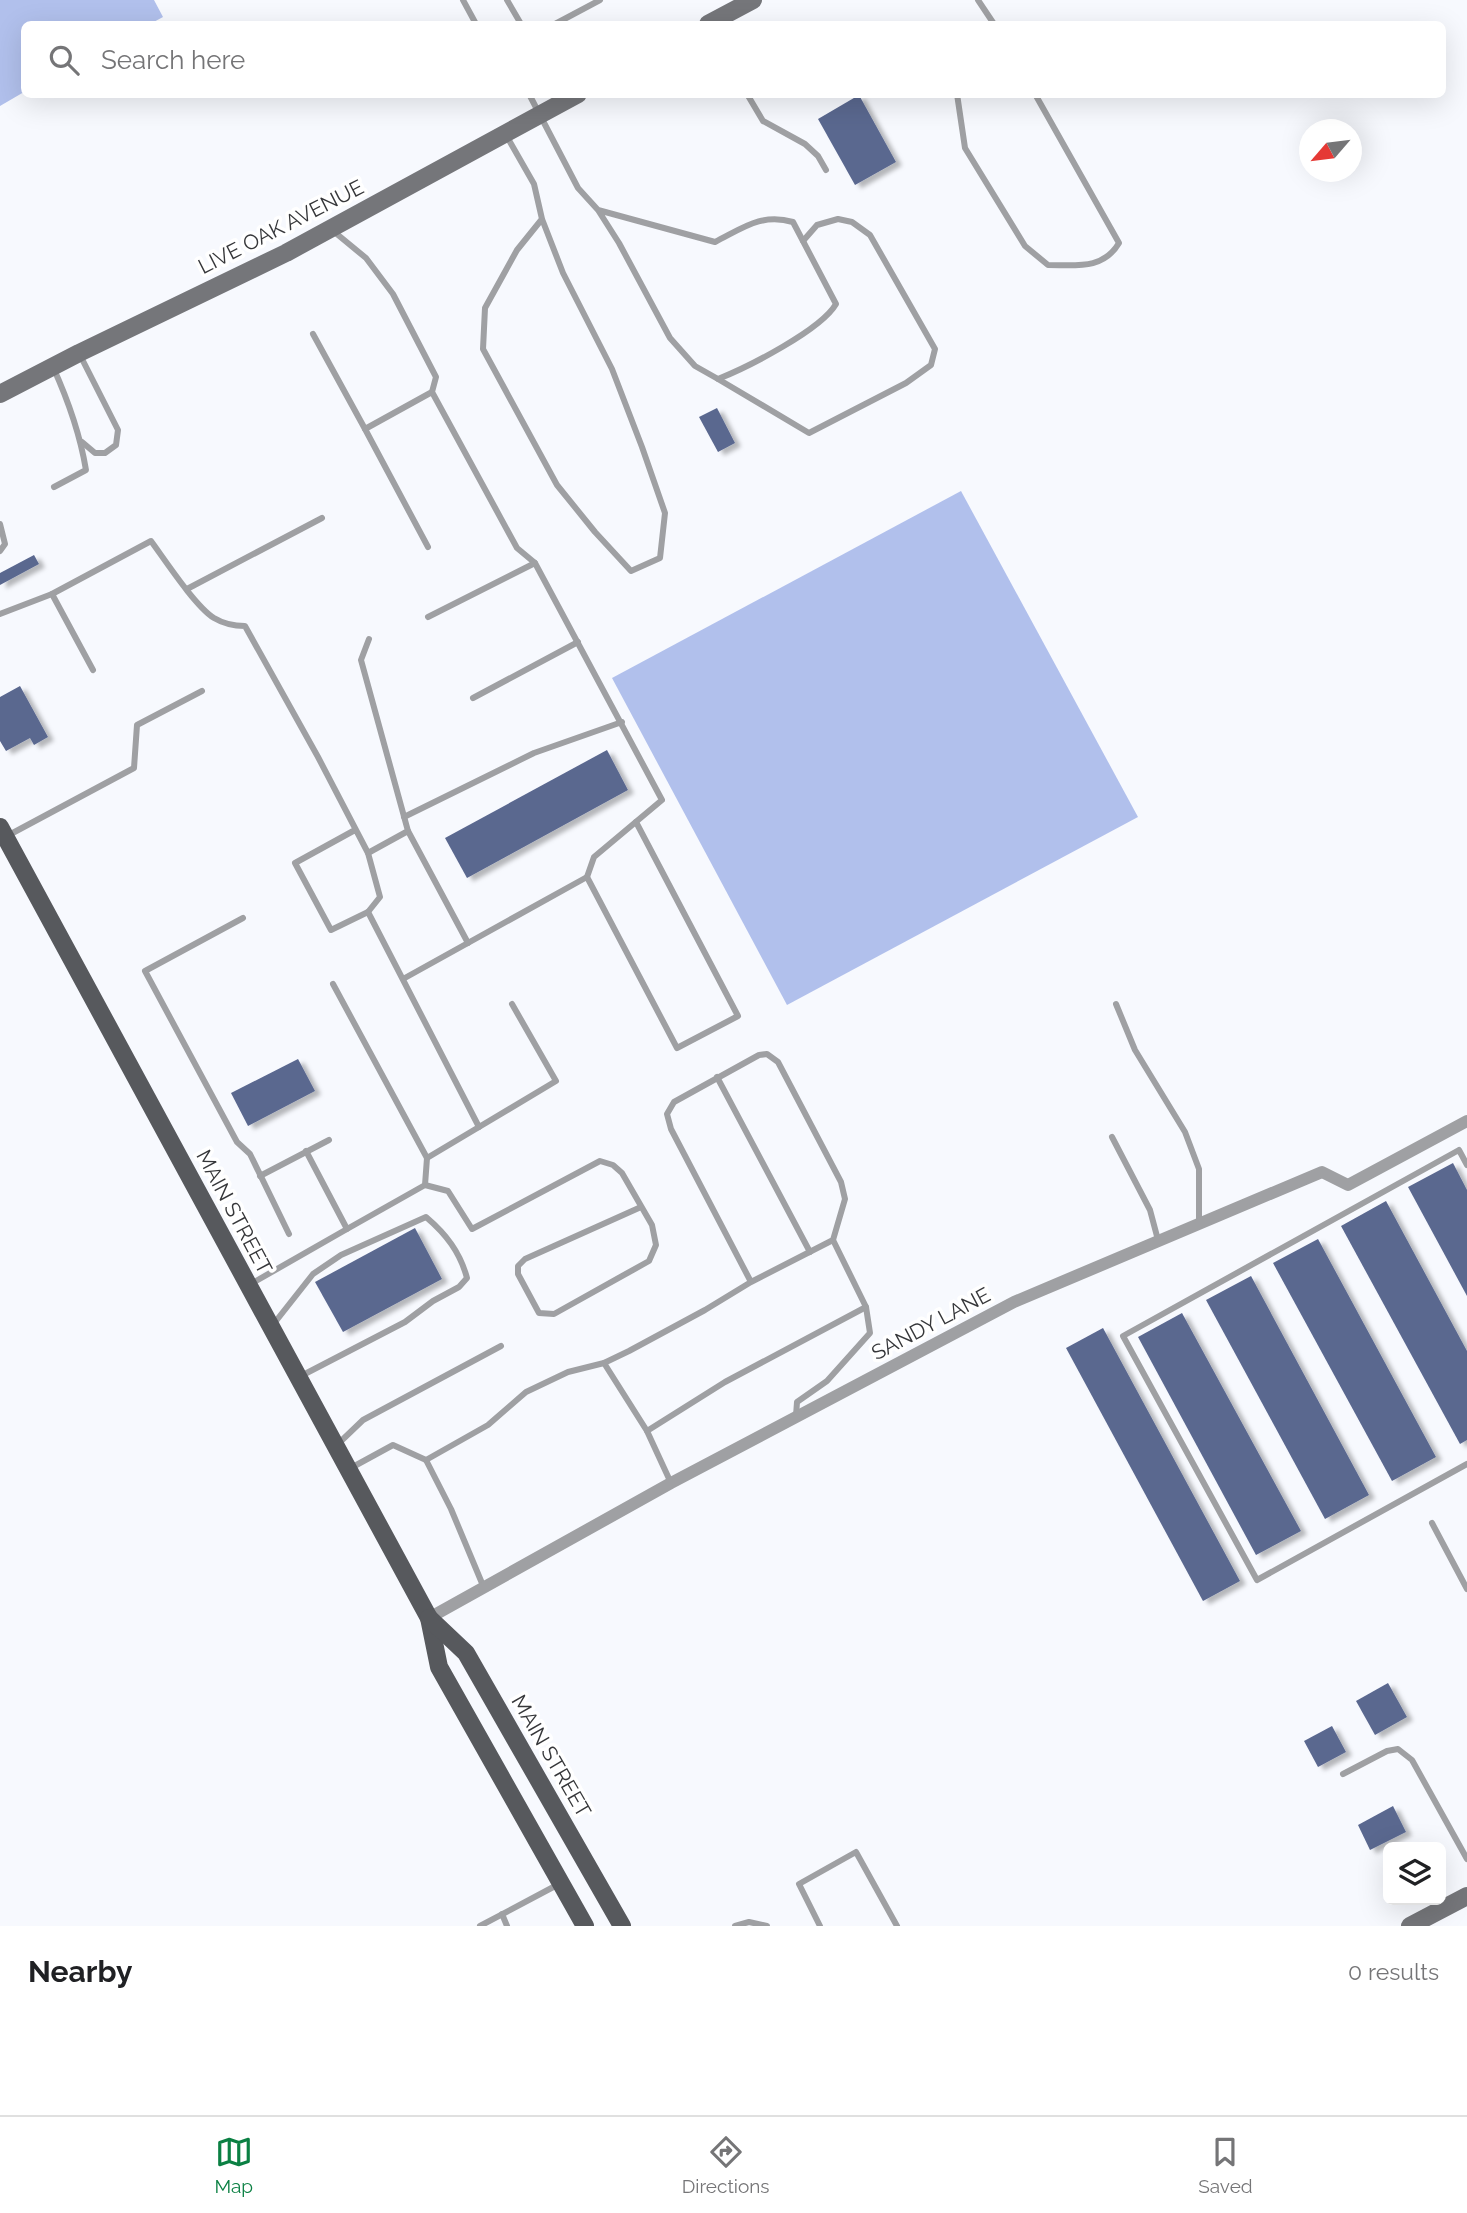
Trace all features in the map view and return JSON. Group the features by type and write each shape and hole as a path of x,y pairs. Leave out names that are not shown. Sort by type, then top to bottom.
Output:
{"main road":[{"name":"MAIN STREET","path":"3,832 429,1618 439,1667 585,1926"},
{"name":"MAIN STREET","path":"429,1618 466,1653 622,1926"}],"street":[{"path":"716,21 753,0"},
{"name":"LIVE OAK AVENUE","path":"0,394 286,253 571,98"},
{"name":"SANDY LANE","path":"429,1618 671,1483 1014,1302 1322,1172 1348,1185 1467,1121"},
{"path":"1410,1926 1467,1895"}],"lane":[{"path":"463,0 474,21"},
{"path":"508,0 519,21"},
{"path":"561,21 600,0"},
{"path":"978,0 991,21"},
{"path":"531,98 578,188 598,210 619,243 670,338 695,366 809,433 906,383 931,365 935,349 870,235 852,222 838,219 817,225 803,241"},
{"path":"749,98 763,121 805,144 818,156 826,170"},
{"path":"958,98 965,148 1025,246 1048,265 1096,265 1113,254 1119,243 1037,98"},
{"path":"505,134 534,184 542,219 563,273 612,369 665,513 660,558 631,571 557,485 483,349 485,308 517,250 542,219"},
{"path":"598,210 715,242 760,220 776,217 793,222 836,304 831,314 812,328 747,368 718,379"},
{"path":"330,229 366,258 393,294 436,377 432,392 517,548 535,562 663,800 594,857 587,877 403,979"},
{"path":"313,334 428,547"},
{"path":"79,353 118,430 116,445 105,453 95,453 82,442"},
{"path":"53,366 82,442 86,470 54,487"},
{"path":"365,429 432,392"},
{"path":"187,589 322,518"},
{"path":"0,524 5,544 0,551"},
{"path":"0,614 52,594 151,541 212,617 230,626 246,626 368,853 380,897 368,912 331,930 295,863 355,830"},
{"path":"428,617 535,562"},
{"path":"52,594 93,670"},
{"path":"369,639 361,660 408,831 468,943"},
{"path":"473,698 578,642"},
{"path":"3,832 134,768 137,725 202,691"},
{"path":"404,817 534,753 622,722"},
{"path":"587,877 677,1048 738,1016 636,822"},
{"path":"368,853 408,831"},
{"path":"368,912 479,1127"},
{"path":"243,918 145,971 237,1142 250,1154 289,1234"},
{"path":"332,984 426,1158 425,1185"},
{"path":"426,1158 556,1081 512,1004"},
{"path":"1116,1004 1135,1050 1185,1132 1199,1169 1199,1225"},
{"path":"751,1282 671,1129 667,1114 674,1102 759,1055 767,1054 778,1062 841,1182 845,1199 833,1240 866,1307 870,1332 827,1381 797,1402 796,1417"},
{"path":"717,1077 810,1252"},
{"path":"1112,1137 1150,1210 1159,1242"},
{"path":"260,1175 328,1140"},
{"path":"1467,1146 1123,1336 1257,1580 1467,1464"},
{"path":"1459,1150 1467,1165"},
{"path":"306,1151 347,1229"},
{"path":"248,1286 425,1185 448,1191 472,1229 600,1161 612,1165 622,1173 652,1225 656,1245 649,1261 554,1314 539,1313 518,1274 518,1266 525,1259 641,1207"},
{"path":"271,1327 313,1274 341,1255 426,1217 442,1230 462,1259 467,1278 459,1287 433,1301 405,1322 298,1378"},
{"path":"426,1460 488,1425 526,1392 568,1372 604,1363 833,1240"},
{"path":"647,1431 725,1382 866,1307"},
{"path":"335,1447 363,1420 502,1346"},
{"path":"604,1363 647,1431 671,1483"},
{"path":"348,1470 393,1445 426,1460 451,1509 484,1588"},
{"path":"1432,1522 1467,1589"},
{"path":"1343,1774 1387,1751 1398,1749 1412,1760 1467,1859"},
{"path":"820,1926 799,1884 856,1852 897,1926"},
{"path":"480,1926 561,1883"},
{"path":"502,1913 507,1926"},
{"path":"735,1926 749,1922 767,1926"}],"water":[{"path":"0,0 154,0 163,17 156,21 21,21 21,94 0,106"},
{"path":"961,491 1138,817 787,1005 612,678"}],"building":[{"path":"854,98 861,98 896,162 855,185 818,119"},
{"path":"717,408 735,443 718,452 699,417"},
{"path":"34,555 39,564 0,585 0,573"},
{"path":"20,686 48,737 34,745 30,738 6,751 0,741 0,697"},
{"path":"607,750 628,790 467,878 445,838"},
{"path":"298,1059 315,1091 248,1126 231,1093"},
{"path":"1453,1163 1467,1190 1467,1296 1408,1187"},
{"path":"1386,1201 1467,1351 1467,1440 1460,1444 1341,1226"},
{"path":"415,1228 442,1279 343,1332 315,1282"},
{"path":"1318,1239 1436,1457 1392,1481 1273,1263"},
{"path":"1251,1276 1369,1495 1325,1519 1206,1300"},
{"path":"1182,1313 1301,1531 1256,1555 1138,1337"},
{"path":"1103,1328 1240,1581 1203,1601 1066,1348"},
{"path":"1388,1683 1407,1717 1375,1735 1356,1701"},
{"path":"1332,1726 1346,1752 1318,1767 1304,1741"},
{"path":"1393,1806 1406,1832 1370,1850 1358,1825"}]}
